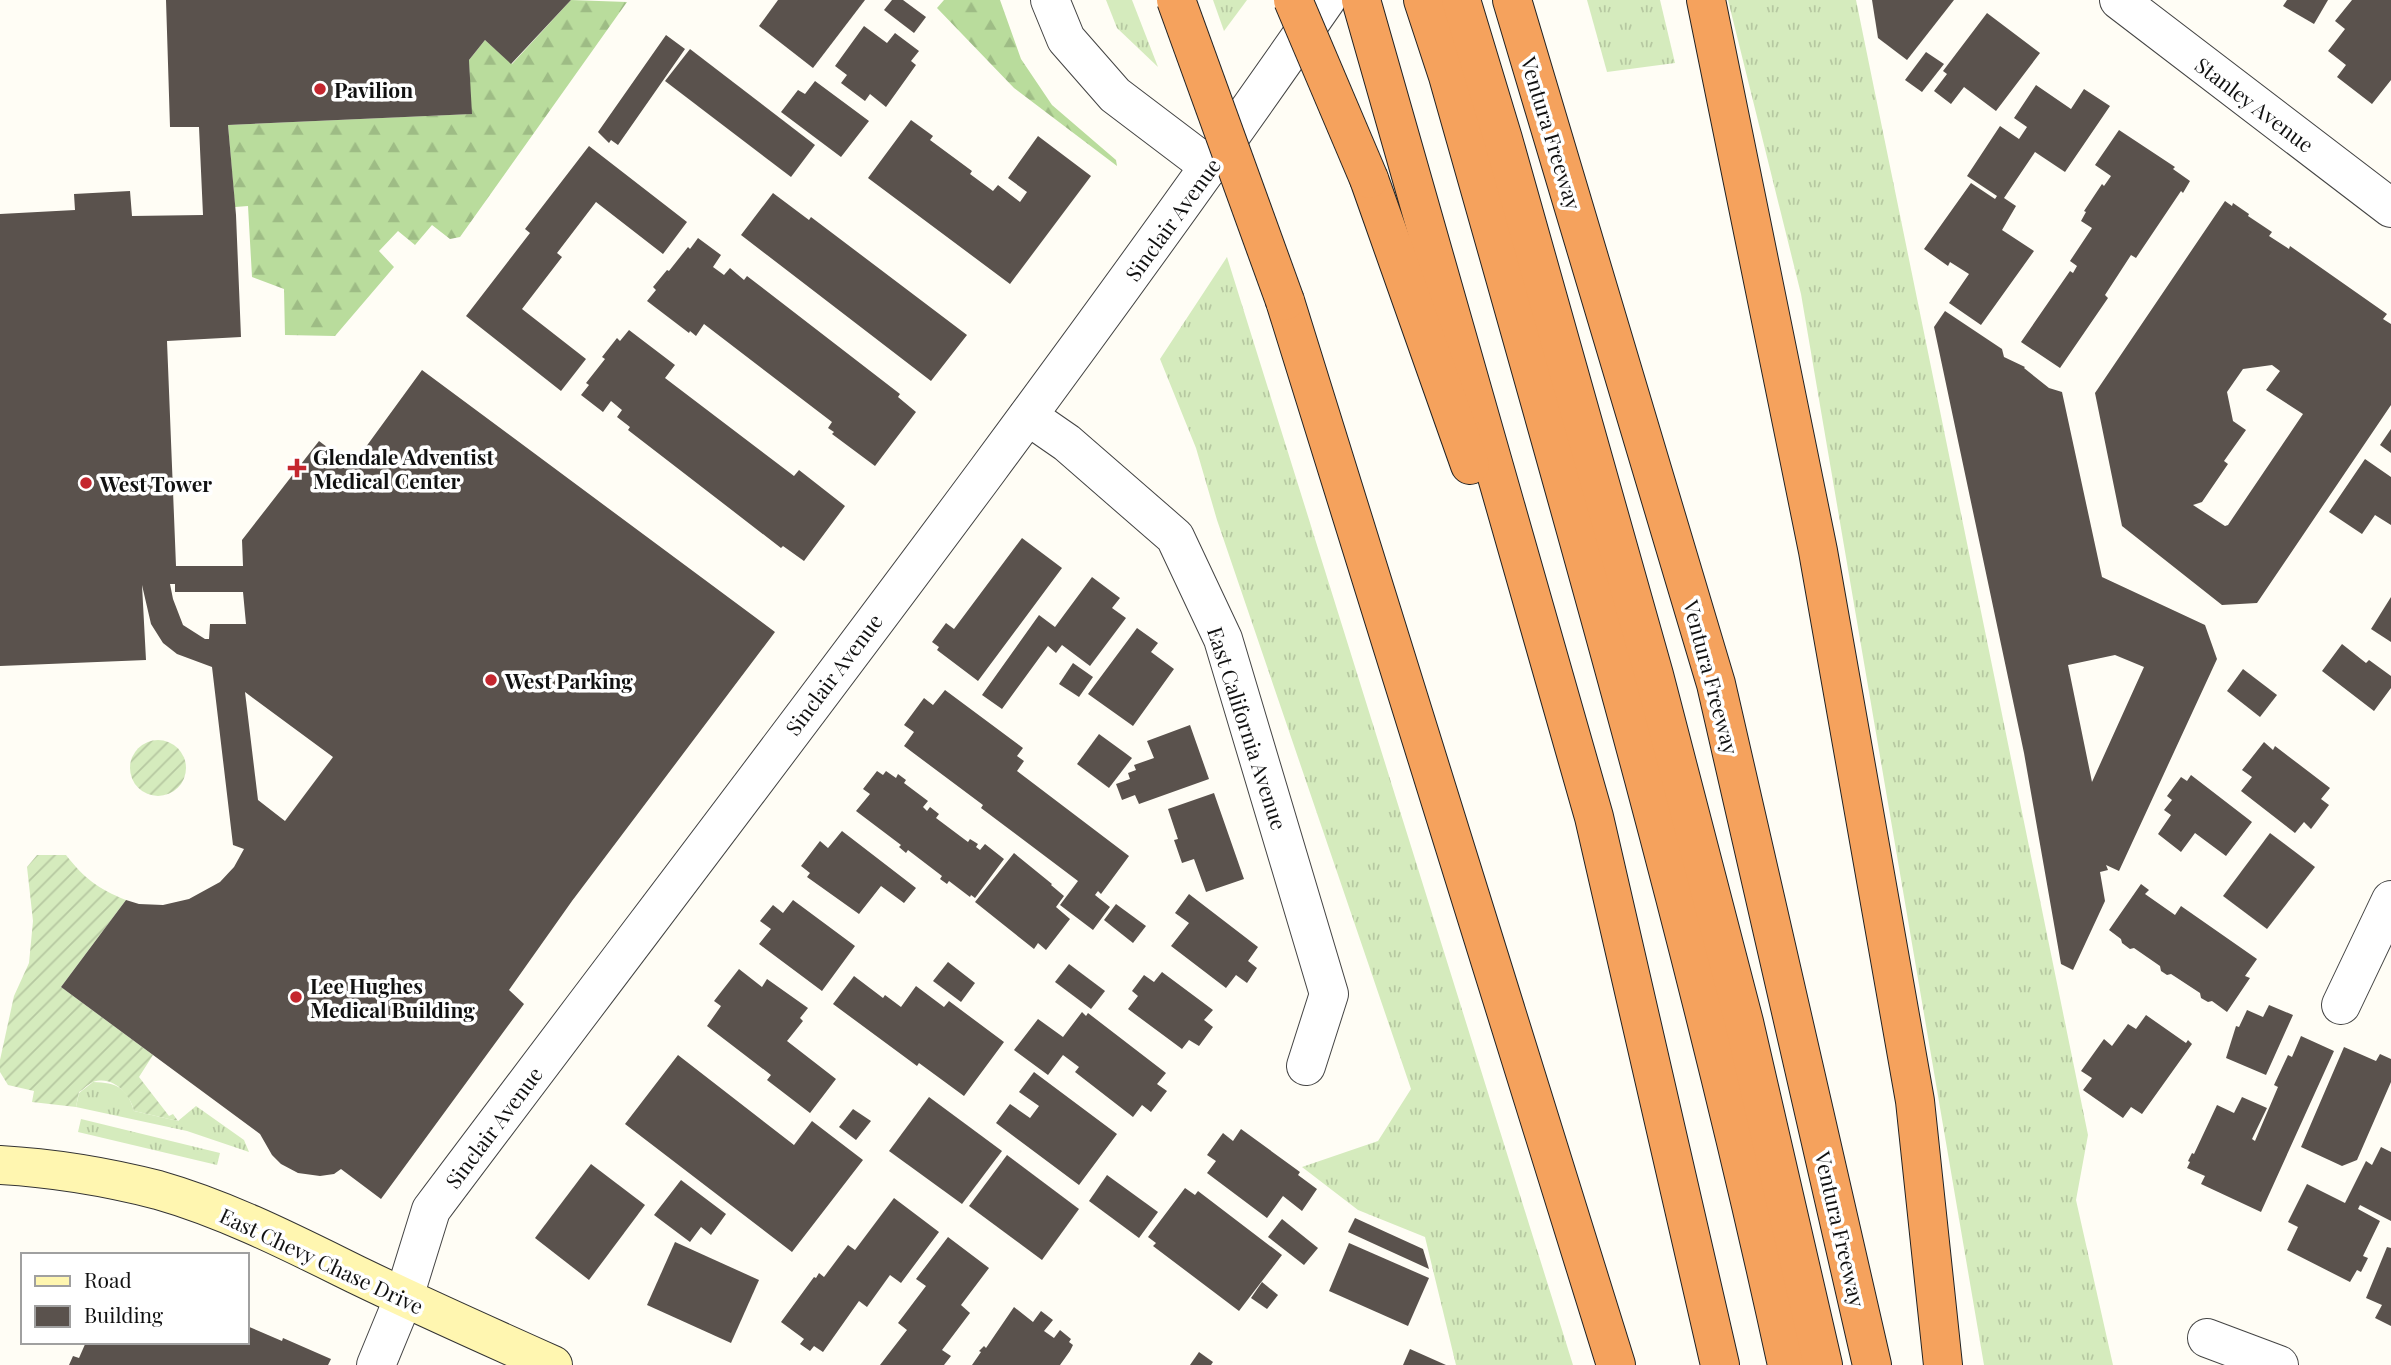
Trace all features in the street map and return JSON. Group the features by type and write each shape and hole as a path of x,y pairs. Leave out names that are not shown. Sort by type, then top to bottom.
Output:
{"highway":[{"path":"1176,0 1285,301 1616,1365"},
{"path":"1293,0 1369,178 1594,817"},
{"path":"1361,0 1594,817 1720,1365"},
{"path":"1423,0 1448,76 1617,674 1754,1212 1787,1365"},
{"path":"1461,0 1654,675 1744,1022 1823,1365"},
{"name":"Ventura Freeway","path":"1512,0 1716,684 1872,1365"},
{"path":"1706,0 1818,551 1916,1101 1943,1365"}],"main road":[{"name":"East Chevy Chase Drive","path":"0,1165 47,1168 158,1191 256,1226 553,1365"}],"street":[{"path":"1050,0 1066,39 1115,95 1210,167"},
{"name":"Sinclair Avenue","path":"376,1365 404,1297 431,1210 1028,416 1210,167 1326,0"},
{"name":"Stanley Avenue","path":"2119,0 2391,208"},
{"name":"East California Avenue","path":"1028,416 1067,443 1175,537 1223,639 1329,994 1306,1066"},
{"path":"2341,1005 2391,900"},
{"path":"2207,1338 2279,1365"}],"green space":[{"path":"571,0 627,2 460,237 450,239 432,225 415,245 398,231 379,251 394,267 335,336 285,335 284,289 252,277 248,206 235,207 228,125 471,114 469,60 485,40 512,64"},
{"path":"944,0 1000,0 1021,59 1052,105 1116,160 1117,166 1014,88 937,8"},
{"path":"1106,0 1132,0 1158,67 1117,28"},
{"path":"1213,0 1247,0 1224,31"},
{"path":"1587,0 1660,0 1675,63 1607,72"},
{"path":"1728,0 1856,0 2088,1135 2076,1200 2113,1365 1984,1365 1801,294"},
{"path":"1227,257 1573,1365 1456,1365 1425,1237 1358,1210 1302,1167 1378,1141 1411,1089 1217,520 1196,448 1160,359"},
{"path":"158,740 173,745 181,753 186,768 181,783 173,791 158,796 143,791 135,783 130,768 135,753 143,745"},
{"path":"37,855 66,855 92,882 126,900 61,987 153,1055 139,1077 169,1116 173,1114 178,1121 134,1111 125,1093 107,1081 93,1082 79,1092 76,1107 32,1102 34,1091 8,1085 0,1072 0,1060 14,996 29,963 33,921 27,867"},
{"path":"93,1082 120,1088 128,1096 134,1111 178,1121 196,1106 244,1140 249,1152 187,1131 76,1107 79,1093"},
{"path":"81,1119 220,1153 217,1165 78,1132"}],"building":[{"name":"Glendale Adventist Medical Center","path":"166,0 571,0 511,64 485,40 469,60 472,114 228,125 236,215 241,337 167,341 176,566 243,566 242,540 319,441 352,466 422,370 775,632 572,901 509,990 524,1004 381,1199 341,1169 334,1174 320,1176 298,1173 281,1164 272,1155 260,1134 61,987 126,900 139,904 163,905 189,899 220,882 234,867 244,849 233,845 212,667 177,654 163,643 151,624 142,585 146,660 0,666 0,214 75,210 74,194 130,191 132,216 203,215 199,127 170,127","holes":["170,584 175,584 175,592 243,592 246,624 210,624 209,639 205,639 183,625","245,692 333,757 285,821 258,800"]},
{"path":"778,0 865,0 813,68 759,26"},
{"path":"892,0 903,0 926,17 914,33 884,10"},
{"path":"1872,0 1954,0 1907,60 1878,38"},
{"path":"2287,0 2328,0 2314,24 2283,6"},
{"path":"2352,0 2391,0 2391,80 2372,104 2337,77 2346,65 2328,51 2345,29 2335,21"},
{"path":"1987,13 2040,53 1996,111 1964,87 1951,104 1934,91 1947,74 1943,71"},
{"path":"864,26 887,43 895,33 919,51 911,61 916,65 886,107 870,94 865,101 841,83 847,75 835,66"},
{"path":"666,35 685,49 618,145 611,140 609,143 598,132"},
{"path":"690,49 815,145 791,177 665,81"},
{"path":"1926,52 1944,64 1922,92 1905,80"},
{"path":"815,81 869,121 841,157 781,112 798,90 805,94"},
{"path":"2036,85 2071,109 2084,89 2110,106 2065,172 2035,152 2004,198 2016,206 2002,230 2034,251 1981,325 1949,303 1969,274 1950,262 1948,266 1924,249 1971,183 1995,199 1997,196 1967,176 2000,126 2019,139 2027,127 2014,118"},
{"path":"911,120 933,136 930,140 972,171 970,174 993,191 998,185 1020,202 1027,192 1008,178 1038,136 1091,176 1010,284 868,178"},
{"path":"2119,130 2175,167 2173,169 2190,181 2136,258 2131,255 2105,295 2108,298 2060,368 2021,342 2070,271 2073,273 2077,266 2070,261 2092,228 2081,221 2086,212 2084,211 2102,184 2104,186 2111,176 2095,165"},
{"path":"589,146 687,222 663,254 596,202 557,253 562,257 522,309 586,359 561,391 466,316 530,233 525,229"},
{"path":"773,193 809,220 811,217 967,335 931,381 741,235"},
{"path":"2225,201 2232,206 2233,203 2272,232 2269,236 2289,249 2290,246 2387,314 2383,319 2391,324 2391,405 2257,603 2222,605 2122,526 2095,393","holes":["2272,365 2280,371 2266,390 2303,414 2225,526 2193,505 2202,502 2228,464 2224,461 2246,430 2233,421 2227,392 2243,369"]},
{"path":"698,238 721,255 713,267 724,275 730,268 744,280 747,276 900,394 898,397 916,412 875,466 832,434 834,432 828,428 832,422 704,324 696,336 647,301 656,290 653,287"},
{"path":"1945,311 2002,349 2004,357 2025,367 2049,388 2062,392 2102,577 2205,625 2217,659 2119,871 2106,865 2108,870 2100,872 2105,901 2073,970 2061,964 2024,753 1934,327","holes":["2115,655 2144,667 2092,782 2068,665"]},
{"path":"629,330 675,365 665,378 794,476 799,470 845,506 804,561 783,546 781,548 628,430 630,427 617,417 622,410 611,401 603,412 581,395 589,385 586,383 605,359 602,357 617,338 620,341"},
{"path":"2391,429 2391,453 2380,445"},
{"path":"2365,459 2391,477 2391,525 2375,515 2362,534 2329,512"},
{"path":"1022,538 1062,568 978,681 937,650 939,647 932,642 946,623 954,629"},
{"path":"1092,577 1120,598 1112,608 1126,618 1090,666 1062,645 1056,653 1048,646 1002,709 982,695 1039,615 1055,627"},
{"path":"2391,597 2391,642 2371,629"},
{"path":"1137,628 1158,643 1151,652 1174,669 1133,726 1088,694"},
{"path":"2342,644 2366,663 2369,660 2391,676 2391,688 2374,711 2322,671"},
{"path":"1073,663 1093,677 1079,697 1059,684"},
{"path":"2243,669 2277,695 2260,717 2227,691"},
{"path":"945,690 1023,748 1017,756 1024,761 1017,771 1129,856 1101,894 1098,891 1095,895 1110,907 1093,930 1060,905 1078,881 904,746 914,732 904,725 924,698 933,705"},
{"path":"1190,725 1209,779 1139,804 1135,795 1122,800 1116,784 1130,779 1128,773 1136,770 1134,765 1154,758 1147,741"},
{"path":"1099,734 1132,758 1109,788 1077,764"},
{"path":"2264,742 2273,750 2275,746 2330,788 2321,799 2329,805 2311,829 2304,822 2295,833 2241,791 2252,777 2242,770"},
{"path":"877,771 883,775 886,771 896,778 898,774 906,780 904,783 928,801 923,807 927,811 930,807 939,814 936,818 968,842 970,839 978,844 976,847 980,850 985,844 1004,859 975,898 949,881 947,884 940,879 942,876 908,850 906,853 899,847 901,845 856,811 870,794 863,789"},
{"path":"2191,775 2252,822 2226,856 2195,833 2181,852 2158,834 2171,815 2164,810 2172,800 2167,796 2181,777 2187,781"},
{"path":"1214,793 1244,879 1206,892 1194,859 1182,863 1174,840 1178,839 1168,809"},
{"path":"842,831 916,888 904,903 881,886 859,914 807,877 810,873 801,866 820,841 828,848"},
{"path":"2270,833 2315,867 2267,929 2223,896"},
{"path":"1014,853 1064,896 1056,907 1070,919 1046,950 1038,943 1034,949 975,902"},
{"path":"2141,884 2149,890 2145,894 2175,915 2181,906 2257,959 2245,976 2250,978 2227,1012 2212,1001 2201,998 2200,993 2171,974 2167,975 2161,971 2160,966 2134,948 2130,949 2109,930"},
{"path":"1189,894 1258,947 1248,961 1257,968 1247,983 1236,975 1226,988 1171,946 1189,923 1175,913"},
{"path":"793,900 855,946 822,991 759,944 771,929 760,921 773,905 783,913"},
{"path":"1116,904 1146,926 1133,943 1104,920"},
{"path":"948,962 975,983 961,1002 933,981"},
{"path":"1069,964 1105,991 1091,1009 1055,982"},
{"path":"739,969 762,987 767,979 808,1008 800,1018 803,1021 787,1041 836,1079 810,1113 767,1080 771,1075 707,1026 721,1006 714,1001"},
{"path":"1162,972 1213,1010 1204,1020 1213,1027 1199,1046 1189,1040 1182,1049 1128,1009 1138,996 1132,991 1144,975 1154,982"},
{"path":"854,976 883,998 885,995 901,1007 916,986 944,1007 949,1001 1004,1042 964,1096 919,1063 917,1066 833,1004"},
{"path":"2269,1005 2293,1015 2266,1075 2226,1058 2236,1026 2239,1027 2247,1010 2263,1017"},
{"path":"1082,1012 1086,1016 1088,1013 1166,1073 1157,1084 1167,1091 1151,1112 1142,1105 1133,1117 1075,1072 1079,1067 1063,1055 1048,1075 1014,1050 1038,1019 1063,1037"},
{"path":"2146,1015 2186,1043 2188,1040 2192,1044 2142,1114 2131,1107 2123,1118 2083,1090 2092,1078 2081,1071 2104,1039 2112,1046 2128,1024 2136,1029"},
{"path":"2301,1036 2334,1051 2261,1212 2201,1184 2205,1176 2187,1168 2190,1162 2188,1161 2192,1153 2194,1154 2217,1105 2234,1113 2242,1097 2267,1108 2252,1139 2255,1141 2278,1087 2274,1085 2288,1055 2292,1057"},
{"path":"2344,1047 2376,1061 2380,1054 2391,1059 2391,1082 2357,1160 2342,1166 2301,1147"},
{"path":"678,1055 794,1145 812,1121 863,1160 792,1252 625,1124"},
{"path":"1034,1072 1117,1134 1079,1185 996,1123 1010,1104 1030,1118 1039,1106 1019,1092"},
{"path":"929,1097 1002,1151 962,1204 889,1151"},
{"path":"853,1109 871,1121 856,1140 839,1127"},
{"path":"1241,1129 1300,1172 1298,1175 1317,1189 1302,1211 1283,1196 1267,1218 1207,1173 1216,1161 1207,1155 1223,1133 1233,1141"},
{"path":"2381,1147 2391,1152 2391,1221 2360,1205 2358,1209 2380,1221 2363,1256 2368,1258 2361,1272 2357,1270 2350,1282 2287,1250 2298,1227 2288,1222 2307,1184 2345,1203 2366,1161 2372,1165"},
{"path":"1007,1155 1079,1209 1042,1260 969,1206"},
{"path":"591,1164 645,1205 589,1280 535,1238"},
{"path":"1107,1175 1158,1212 1139,1238 1089,1201"},
{"path":"681,1180 726,1214 711,1235 701,1227 690,1242 654,1215"},
{"path":"1185,1188 1195,1195 1198,1191 1282,1255 1239,1311 1153,1246 1156,1243 1148,1237"},
{"path":"894,1198 939,1232 901,1283 890,1275 867,1307 859,1301 823,1352 814,1346 810,1351 800,1344 804,1339 781,1322 814,1277 819,1273 824,1277 848,1245 855,1250"},
{"path":"1355,1218 1423,1249 1429,1269 1348,1232"},
{"path":"1282,1219 1318,1248 1304,1265 1268,1237"},
{"path":"948,1237 989,1268 961,1305 970,1313 942,1350 951,1356 944,1365 880,1365 907,1330 898,1323 926,1286 916,1279"},
{"path":"675,1242 759,1280 731,1343 647,1305"},
{"path":"1349,1243 1429,1278 1408,1326 1329,1291"},
{"path":"2387,1247 2391,1248 2391,1326 2375,1318 2382,1305 2366,1298"},
{"path":"1262,1282 1278,1295 1267,1309 1251,1298"},
{"path":"1014,1307 1033,1322 1041,1311 1053,1320 1044,1331 1054,1338 1060,1330 1071,1339 1069,1342 1073,1345 1060,1365 972,1365 981,1352 979,1351 984,1346 986,1348"},
{"path":"248,1326 331,1359 328,1365 69,1365 73,1356 79,1358 85,1344 248,1344"},
{"path":"1410,1349 1446,1365 1403,1365"},
{"path":"1199,1352 1213,1362 1211,1365 1190,1365"}],"place":[{"name":"Pavilion","path":"320,89"},
{"name":"Glendale Adventist Medical Center","path":"297,468"},
{"name":"West Tower","path":"86,483"},
{"name":"West Parking","path":"491,680"},
{"name":"Lee Hughes Medical Building","path":"296,997"}]}
